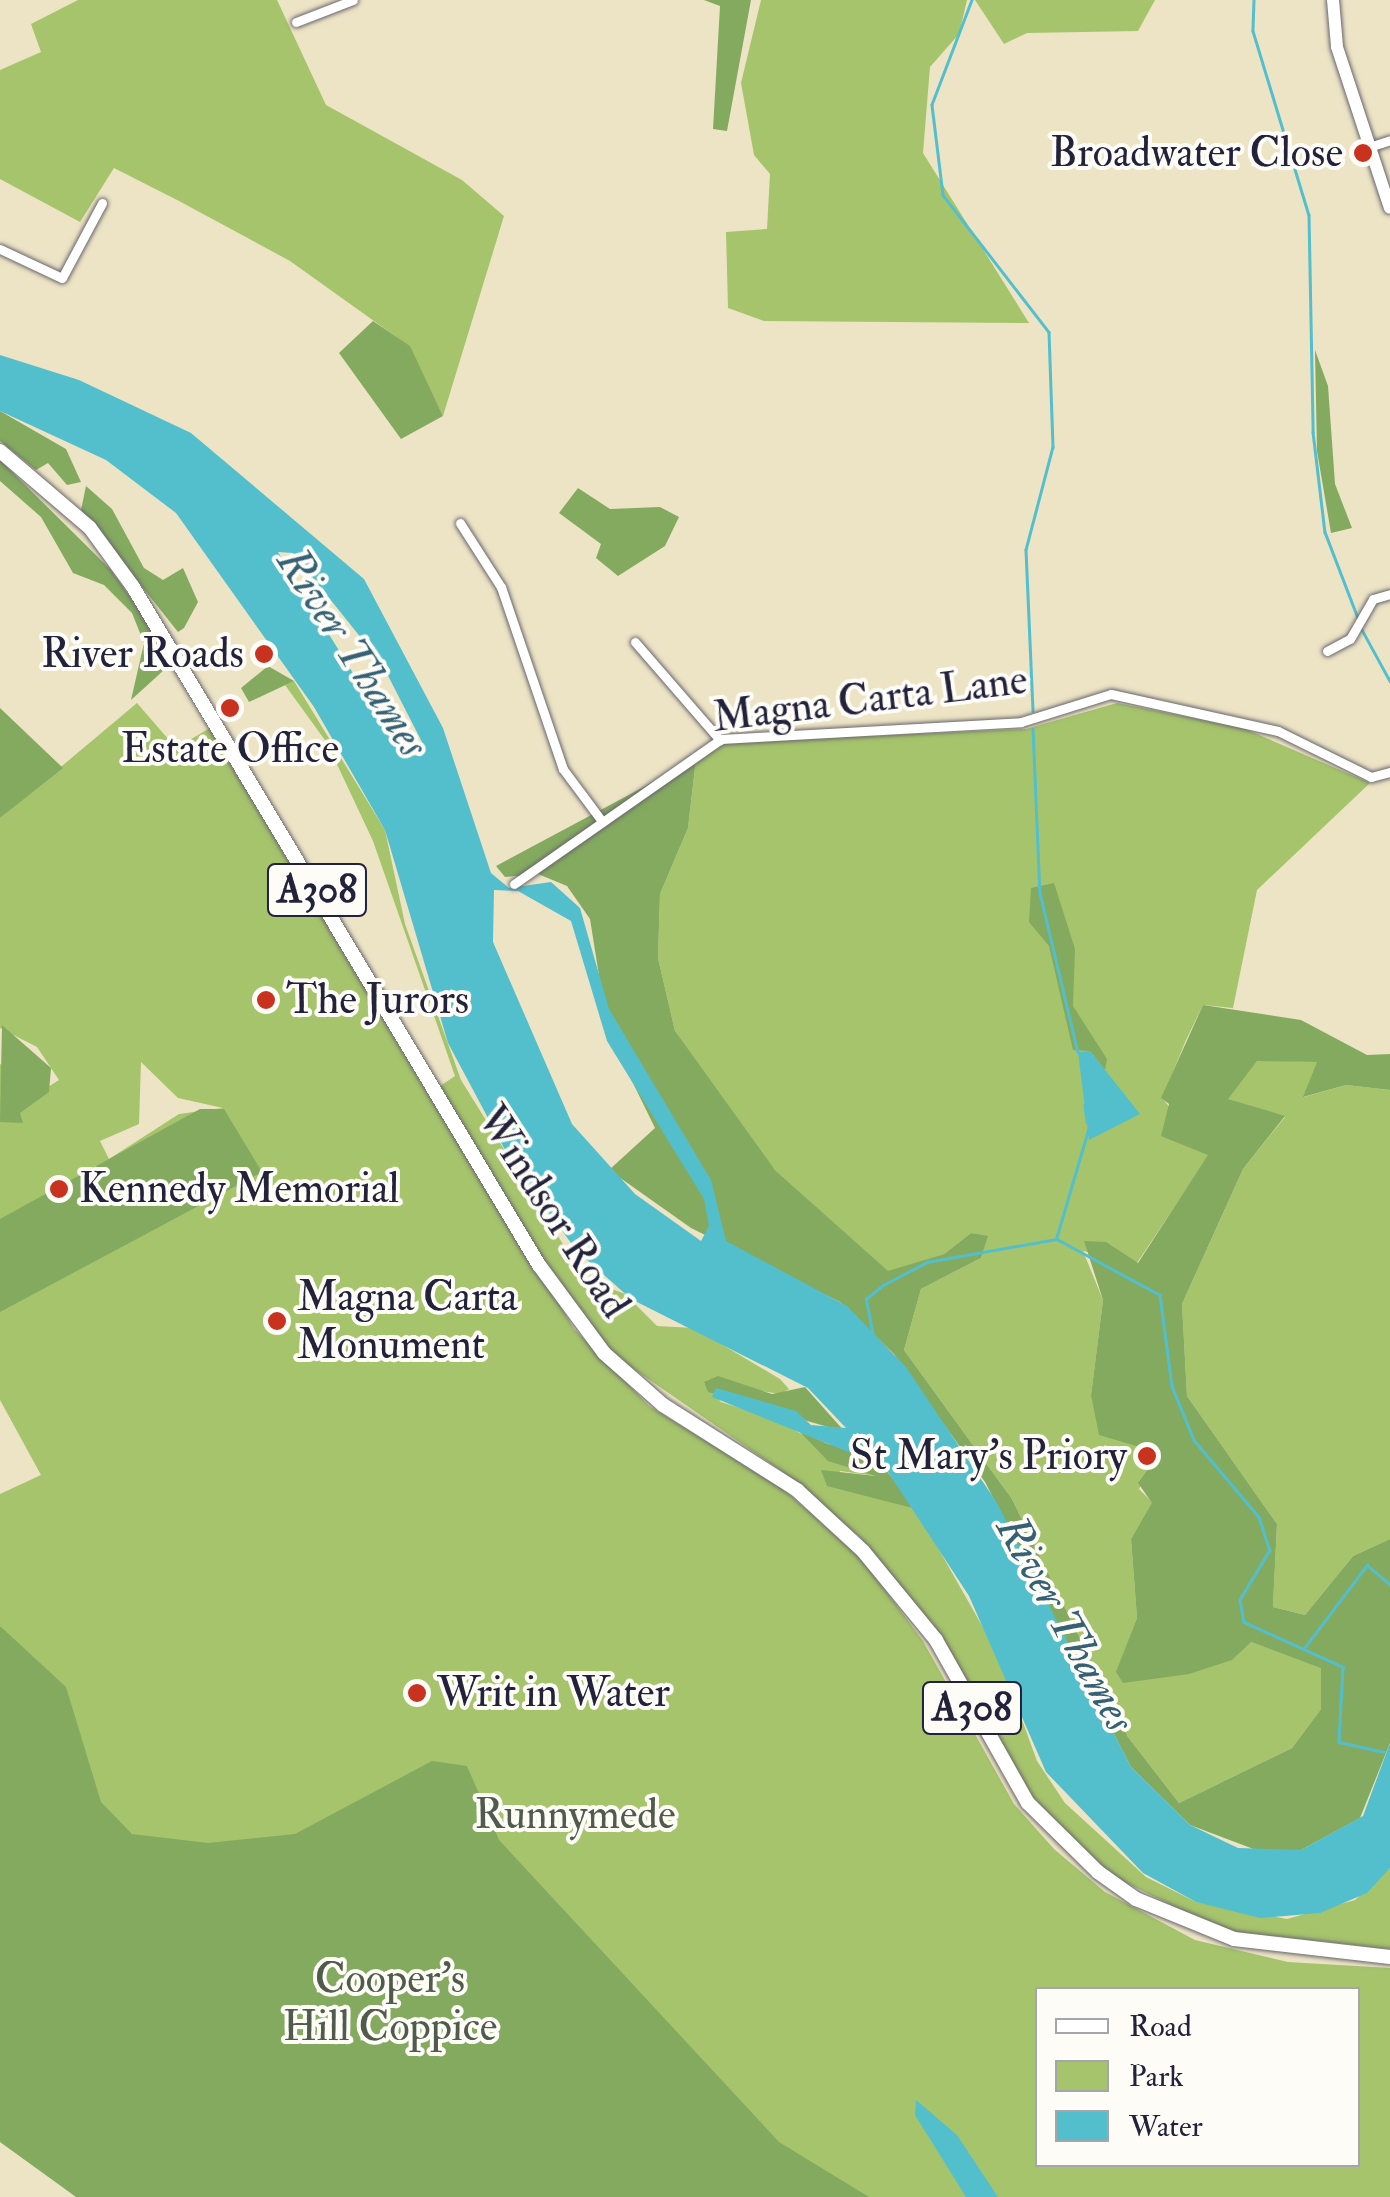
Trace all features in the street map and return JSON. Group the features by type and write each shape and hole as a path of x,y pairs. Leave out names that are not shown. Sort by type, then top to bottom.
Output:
{"main road":[{"path":"1333,0 1369,147 1390,208"},
{"name":"Windsor Road","path":"0,451 90,528 132,587 539,1265 604,1353 663,1405 808,1499 864,1551 936,1640 1028,1803 1098,1872 1136,1898 1234,1940 1390,1957"}],"street":[{"path":"296,22 353,0"},
{"path":"1369,147 1390,140"},
{"path":"62,278 102,203"},
{"path":"0,249 74,285"},
{"path":"460,522 502,587 563,769 601,820"},
{"path":"1326,651 1350,639 1372,599 1390,594"},
{"path":"636,642 720,740"},
{"name":"Magna Carta Lane","path":"514,884 720,740 1021,722 1111,694 1278,731 1371,777 1390,772"}],"green space":[{"path":"78,0 277,0 326,105 462,180 504,216 443,416 409,346 290,261 179,201 114,168 80,222 0,179 0,70 41,52 31,24"},
{"path":"704,0 751,0 727,131 713,129 720,6"},
{"path":"761,0 967,0 959,34 930,67 923,153 1029,323 764,321 728,308 726,232 767,229 770,174 754,155 741,83"},
{"path":"975,0 1155,0 1138,31 1027,33 1004,44"},
{"path":"373,321 410,346 443,416 401,439 339,353"},
{"path":"1315,350 1328,386 1335,484 1352,528 1331,533 1317,451"},
{"path":"0,411 66,449 81,482 67,485 48,463 36,470 0,441"},
{"path":"0,460 111,570 175,660 131,700 144,643 132,613 104,585 73,573 41,517 0,481"},
{"path":"86,486 112,509 144,568 163,580 183,568 198,602 178,632 81,510"},
{"path":"578,488 610,509 660,507 679,517 665,546 618,576 596,558 601,544 559,513"},
{"path":"268,666 294,681 249,702 241,688"},
{"path":"294,681 385,830 405,924 461,1080 584,1278 625,1294 657,1326 694,1328 780,1379 789,1389 781,1394 704,1383 721,1402 775,1419 876,1476 840,1471 837,1486 916,1509 998,1654 1037,1761 1065,1803 1146,1877 1196,1902 1287,1919 1355,1900 1390,1868 1390,1949 1222,1930 1110,1875 1029,1794 940,1638 861,1538 783,1472 615,1356 532,1246 440,1086 455,1076 373,841 327,743 285,685"},
{"name":"Runnymede","path":"137,703 176,748 215,725 574,1329 649,1406 782,1488 862,1559 923,1641 1014,1804 1054,1849 1105,1892 1195,1940 1288,1962 1390,1968 1390,2197 210,2197 136,1932 55,1701 0,1626 0,1494 41,1475 0,1400 0,1064 48,1087 59,1080 37,1047 0,1028 0,818","holes":["141,1062 178,1098 223,1108 179,1114 109,1159 100,1141 139,1124"]},
{"path":"1117,703 1243,728 1370,783 1257,890 1233,1008 1203,1005 1186,1040 1162,1098 1209,1155 1137,1263 1083,1251 1103,1300 1091,1395 1160,1454 1139,1489 1153,1503 1131,1539 1137,1618 1117,1672 1251,1642 1321,1667 1321,1709 1292,1748 1179,1803 1128,1737 1012,1499 904,1350 921,1289 981,1258 987,1237 971,1233 944,1254 888,1272 775,1170 703,1081 675,1031 658,958 660,894 688,828 696,759 720,743 1026,729"},
{"path":"0,708 63,768 0,818"},
{"path":"696,759 688,828 660,894 658,958 675,1031 775,1170 888,1271 944,1254 971,1233 988,1236 981,1258 921,1289 904,1350 1012,1499 1128,1737 1179,1803 1292,1748 1321,1709 1321,1668 1251,1642 1232,1660 1189,1674 1123,1683 1116,1672 1137,1618 1131,1539 1152,1503 1138,1483 1160,1453 1099,1435 1091,1395 1103,1300 1084,1241 1106,1242 1138,1263 1208,1155 1161,1136 1169,1104 1161,1098 1203,1005 1301,1020 1367,1055 1390,1054 1390,1090 1346,1085 1303,1097 1317,1062 1257,1061 1228,1099 1285,1116 1243,1169 1182,1304 1187,1396 1277,1524 1273,1607 1305,1615 1353,1556 1390,1539 1390,1743 1360,1818 1301,1850 1264,1853 1190,1825 1131,1767 985,1482 894,1354 840,1302 691,1228 609,1170 655,1128 608,1032 590,919 567,886 538,874 505,877 496,866"},
{"path":"1054,883 1075,949 1073,1006 1107,1059 1105,1070 1090,1051 1073,1050 1049,946 1029,922 1031,888"},
{"path":"2,1025 51,1068 49,1092 20,1113 23,1123 0,1122"},
{"path":"1257,1060 1318,1062 1304,1097 1346,1085 1390,1090 1390,1539 1353,1556 1305,1615 1273,1607 1277,1524 1187,1396 1182,1304 1243,1169 1285,1117 1227,1099"},
{"path":"200,1109 224,1109 262,1172 0,1312 0,1219"},
{"path":"718,1376 772,1394 805,1387 845,1432 708,1392 704,1382"},
{"path":"798,1430 828,1444 865,1449 863,1440 916,1509 827,1486 821,1470 876,1476 828,1461"},
{"name":"Cooper's Hill Coppice","path":"0,1626 66,1687 101,1802 132,1834 208,1843 295,1834 432,1761 467,1766 499,1840 779,2142 869,2197 76,2197 0,2142"}],"water":[{"path":"0,355 79,380 191,433 364,579 443,728 491,873 509,888 551,882 580,908 609,1009 711,1180 726,1241 847,1306 906,1367 997,1503 1131,1767 1190,1825 1238,1848 1301,1850 1363,1816 1390,1743 1390,1868 1367,1893 1320,1913 1260,1918 1196,1902 1143,1873 1046,1772 969,1596 873,1449 863,1440 865,1453 856,1455 712,1397 716,1388 796,1411 811,1425 846,1428 808,1388 631,1299 577,1251 513,1165 448,1043 385,830 314,707 176,513 106,460 0,411","holes":["278,552 293,553 382,664 423,744 420,756 403,754","494,890 518,891 571,921 607,1041 704,1199 709,1226 701,1241 635,1194 572,1124 493,942"]},
{"path":"1090,1051 1140,1114 1089,1140 1078,1052"},
{"path":"916,2100 957,2135 998,2197 966,2197 915,2115"}],"waterway":[{"path":"972,0 932,105 943,195 1049,332 1053,447 1026,550 1033,711"},
{"path":"1254,0 1253,31 1309,215 1313,432 1325,532 1358,618"},
{"path":"1360,626 1390,681"},
{"path":"1033,729 1040,893 1078,1052"},
{"path":"1085,1105 1087,1122"},
{"path":"873,1336 866,1299 883,1285 927,1262 1056,1239 1088,1130"},
{"path":"1057,1239 1160,1295 1172,1386 1194,1440 1259,1517 1270,1550 1240,1600 1244,1622 1343,1667 1339,1742 1384,1752"},
{"path":"1305,1647 1367,1565 1390,1584"}],"place":[{"name":"Broadwater Close","path":"1363,153"},
{"name":"River Roads","path":"264,654"},
{"name":"Estate Office","path":"230,708"},
{"name":"The Jurors","path":"266,1000"},
{"name":"Kennedy Memorial","path":"59,1189"},
{"name":"Magna Carta Monument","path":"277,1321"},
{"name":"St Mary's Priory","path":"1147,1456"},
{"name":"Writ in Water","path":"417,1693"}],"water label":[{"name":"River Thames","path":"352,653"},
{"name":"River Thames","path":"1065,1624"}]}
